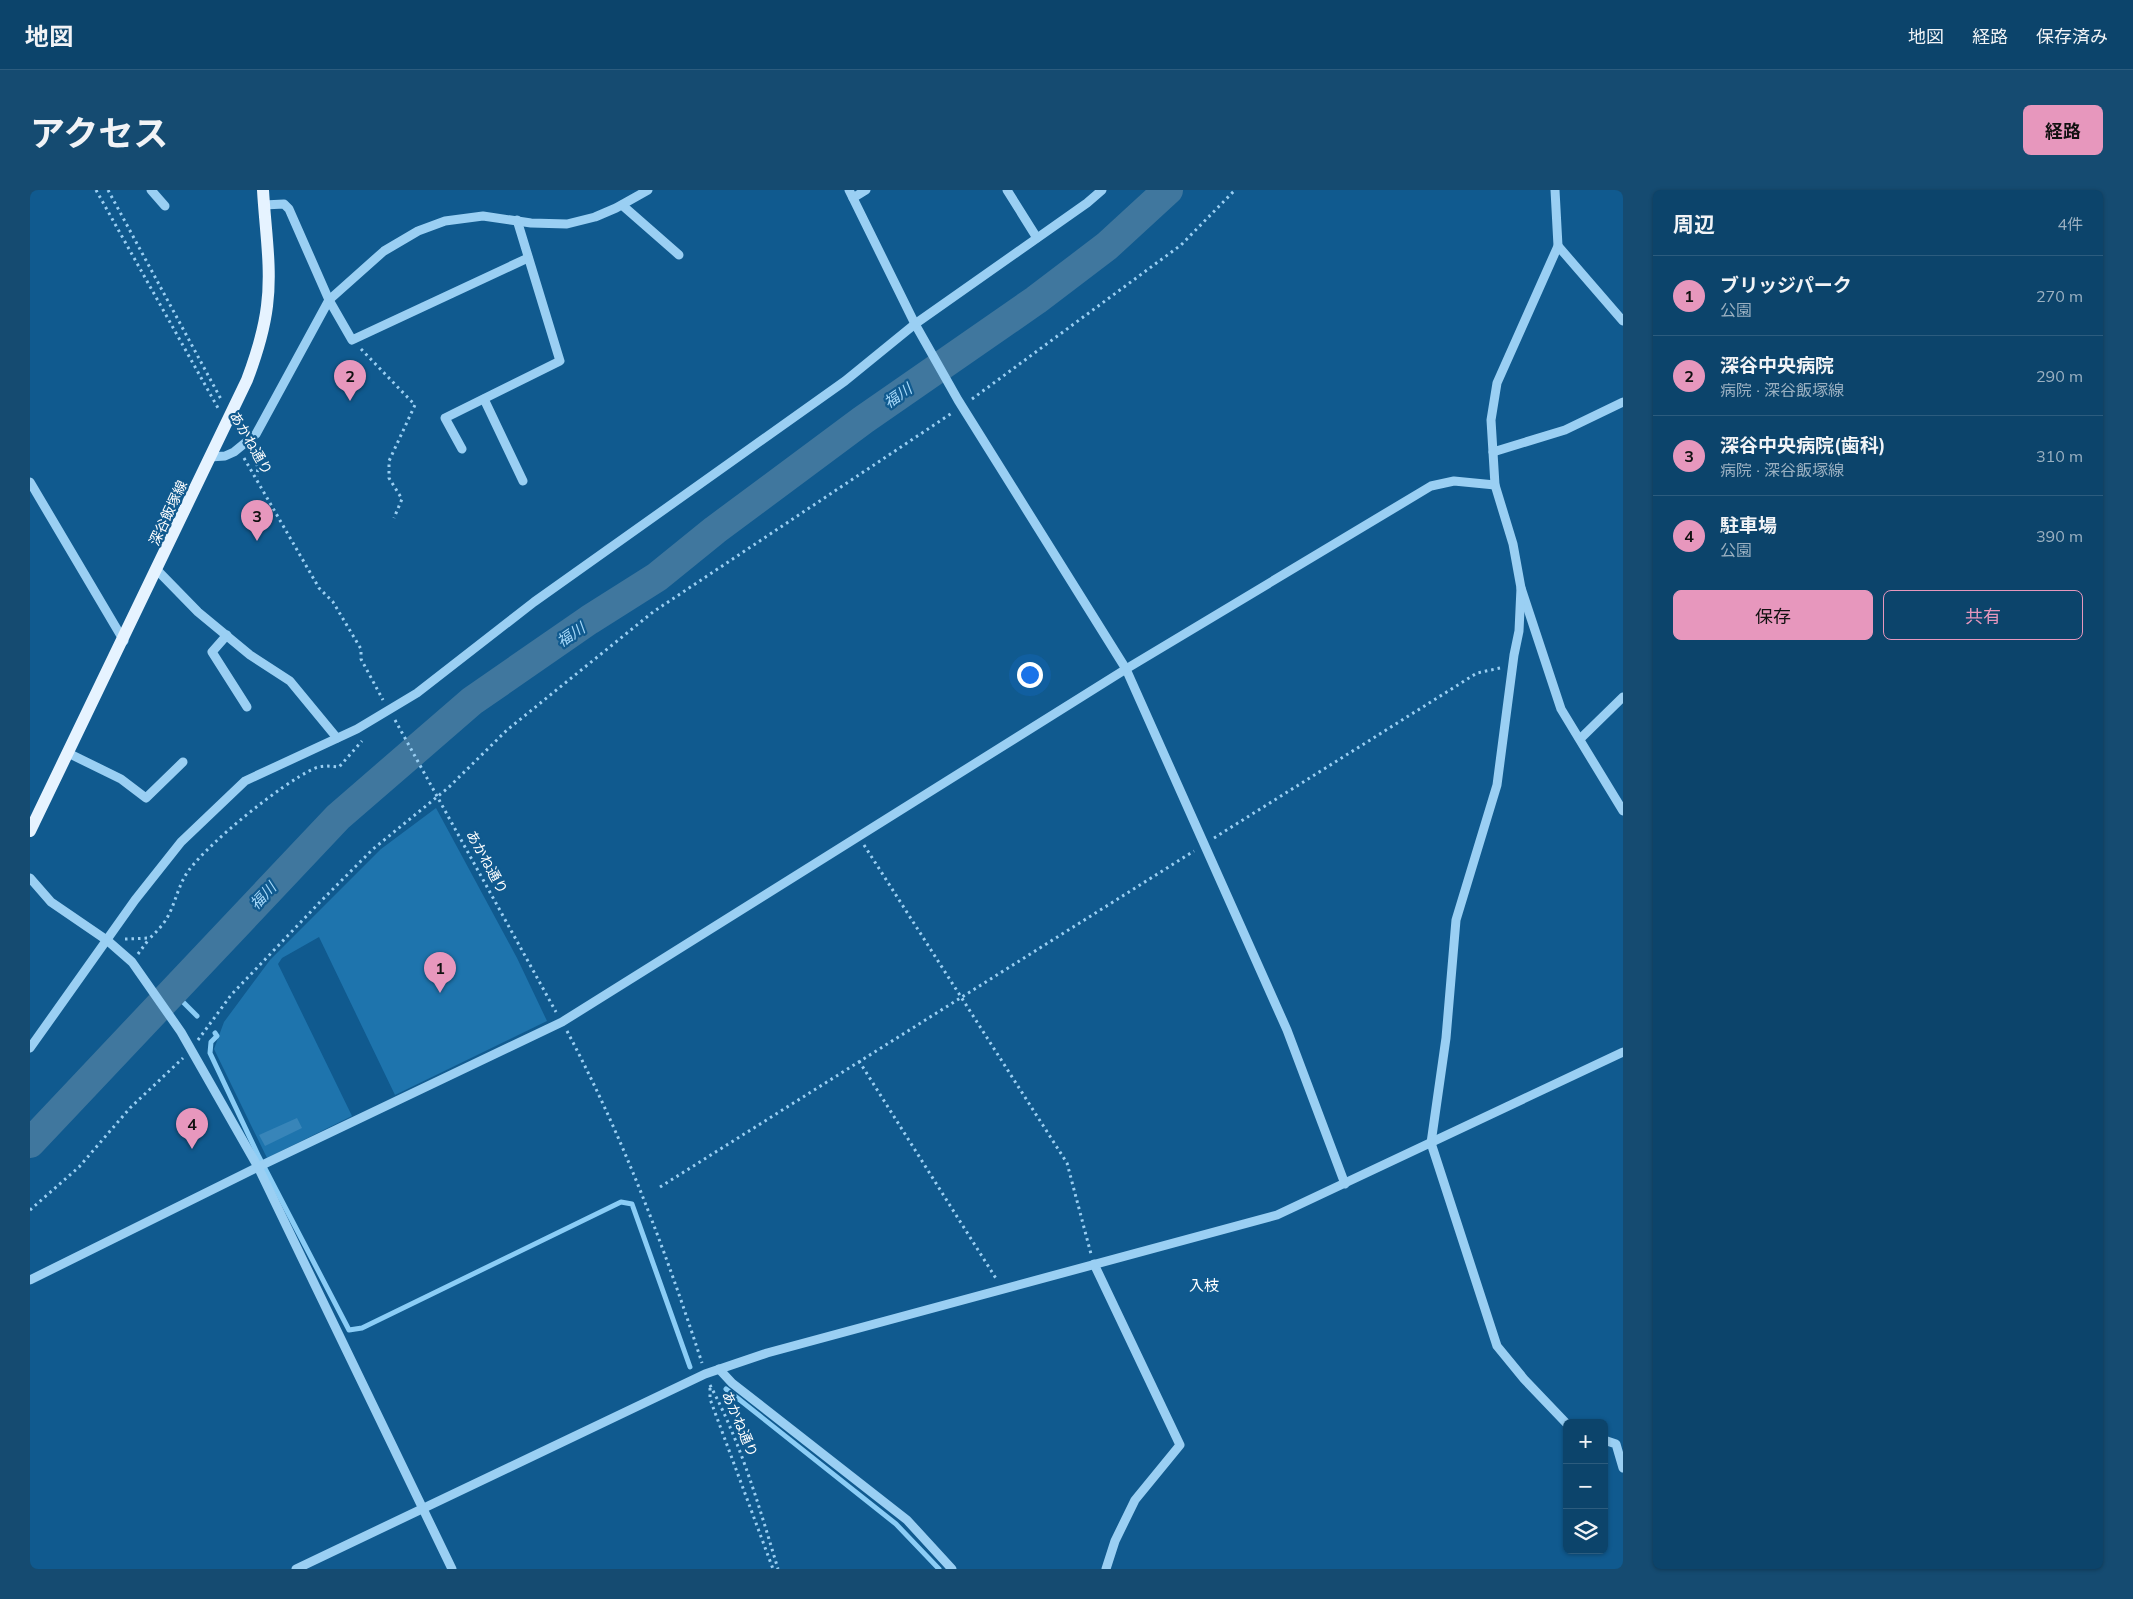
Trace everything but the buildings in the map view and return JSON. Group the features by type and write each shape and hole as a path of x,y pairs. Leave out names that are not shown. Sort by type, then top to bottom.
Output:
{"main road":[{"name":"深谷飯塚線","path":"30,831 124,640 247,380 257,352 268,305 269,273 263,190"}],"street":[{"path":"151,190 164,206"},
{"path":"210,457 226,456 239,449 256,434 329,300 384,251 418,231 465,216 483,216 544,224 567,224 595,217 622,205 648,190"},
{"path":"866,190 851,194 920,335 960,403 1126,669 1287,1030 1345,1184"},
{"path":"1007,190 1036,238"},
{"path":"30,1048 108,941 135,900 181,842 245,781 337,738 389,711 424,688 534,602 845,381 915,324 1087,204 1102,190"},
{"path":"1555,190 1558,246 1497,382 1491,420 1495,485 1513,544 1521,588 1562,709 1623,811"},
{"path":"264,205 284,204 289,209 329,300 352,340 528,258"},
{"path":"622,205 679,256"},
{"path":"462,449 445,418 560,361 517,220"},
{"path":"1558,246 1623,321"},
{"path":"484,399 523,481"},
{"path":"1493,452 1565,430 1623,402"},
{"path":"30,482 124,640"},
{"path":"30,1280 258,1167 562,1022 1126,669 1431,486 1454,482 1495,485"},
{"path":"157,570 198,612 250,655 290,681 337,738"},
{"path":"1521,588 1519,631 1496,785 1456,920 1446,1038 1431,1143 1496,1346 1563,1420"},
{"path":"227,636 212,652 246,707"},
{"path":"1580,739 1623,697"},
{"path":"68,753 121,779 146,798 183,762"},
{"path":"30,878 51,902 108,941 132,962 181,1032 258,1167 452,1569"},
{"path":"296,1569 688,1381 767,1353 1277,1215 1623,1052"},
{"path":"1094,1264 1180,1445 1135,1500 1115,1541 1106,1569"},
{"path":"719,1369 732,1383 906,1520 952,1569"},
{"path":"1608,1441 1616,1444 1623,1468"}],"path":[{"name":"あかね通り","path":"96,190 228,420"},
{"name":"あかね通り","path":"108,190 228,420"},
{"path":"30,1210 79,1167 110,1134 130,1108 191,1050 231,995 259,964 373,849 439,797 507,730 653,612 960,403 1181,244 1235,190"},
{"path":"352,340 415,405 389,461 389,478 402,499 394,518"},
{"name":"あかね通り","path":"239,449 257,477 319,588 333,602 361,649 361,659 386,705"},
{"path":"660,1187 1477,673 1513,666"},
{"name":"あかね通り","path":"394,719 439,797 558,1016"},
{"path":"138,955 166,919 177,889 190,868 234,826 287,785 313,769 323,766 339,767 367,735"},
{"path":"859,837 1067,1163 1094,1264"},
{"path":"120,937 130,940 150,938"},
{"path":"565,1027 614,1124 634,1171 701,1361"},
{"path":"859,1062 1003,1289"},
{"name":"あかね通り","path":"773,1569 710,1399 710,1387 717,1396 736,1441 778,1569"}],"shaded area":[{"path":"436,808 517,958 547,1021 395,1095 319,937 282,958 278,964 352,1116 267,1158 214,1049 224,1022 270,960 381,849"}],"waterway":[{"name":"福川","path":"30,1143 338,817 472,701 589,620 657,577 715,530 863,420 1036,300 1107,246 1168,190"},
{"path":"173,992 197,1016"},
{"path":"215,1033 217,1036 211,1042 210,1053 259,1157 349,1330 362,1328 621,1202 632,1204 690,1367"},
{"path":"726,1389 896,1524 939,1569"}],"place":[{"name":"深谷中央病院","path":"350,401"},
{"name":"深谷中央病院(歯科)","path":"257,541"},
{"name":"ブリッジパーク","path":"440,993"},
{"name":"駐車場","path":"192,1149"}],"district":[{"name":"入枝","path":"1204,1286"}]}
